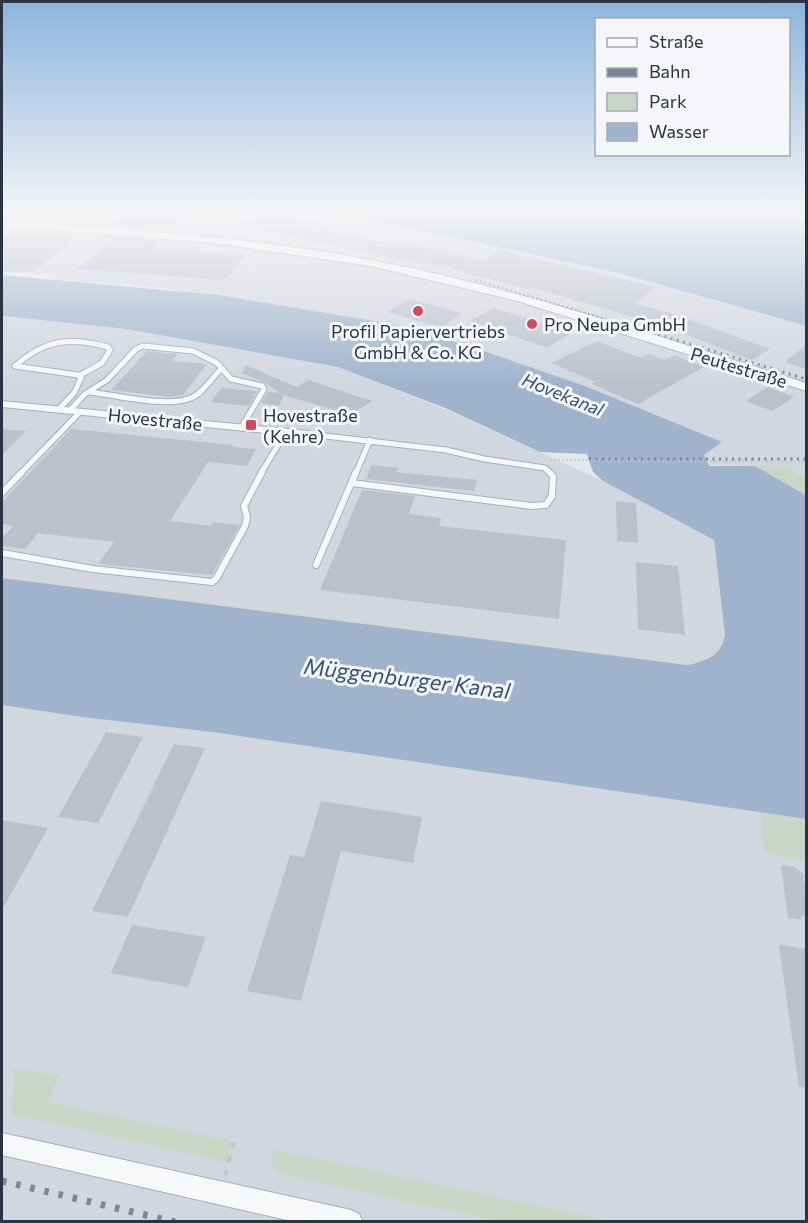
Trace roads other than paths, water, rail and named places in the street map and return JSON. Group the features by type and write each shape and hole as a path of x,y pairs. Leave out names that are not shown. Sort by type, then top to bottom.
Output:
{"street":[{"name":"Peutestraße","path":"404,270 521,299 807,387"},
{"name":"Hovestraße","path":"2,404 308,434"},
{"path":"2,1144 351,1221"}],"lane":[{"path":"53,343 82,343 108,347 109,355 101,364 79,376 17,368 15,366 36,349 53,343"},
{"path":"2,493 89,392 107,380 130,354 143,346 193,351 207,356 231,379 262,386 264,389 241,428"},
{"path":"89,392 167,400 187,399 201,390 221,369"},
{"path":"58,410 74,393 81,378 79,376"},
{"path":"2,553 93,569 212,582 216,579 245,526 247,517 244,506 286,432"},
{"path":"308,434 428,447 484,459 545,468 553,476 552,496 546,505 532,506 352,483"},
{"path":"316,565 370,440"}],"water":[{"path":"605,270 806,270 806,326"},
{"path":"2,275 218,295 392,324 475,348 585,386 722,442 704,455 709,466 755,466 806,495 806,819 212,732 2,705 2,578 687,665 701,662 716,653 725,635 714,540 603,481 593,472 587,454 540,452 445,408 338,367 126,329 2,316"}],"railway":[{"path":"476,280 632,327"},
{"path":"627,325 806,379"},
{"path":"589,459 806,459"},
{"path":"2,1181 175,1222"}],"place":[{"name":"Profil Papiervertriebs GmbH & Co. KG","path":"418,311"},
{"name":"Pro Neupa GmbH","path":"532,324"},
{"name":"Hovestraße (Kehre)","path":"251,425"}],"water label":[{"name":"Hovekanal","path":"563,394"},
{"name":"Müggenburger Kanal","path":"407,678"}]}
